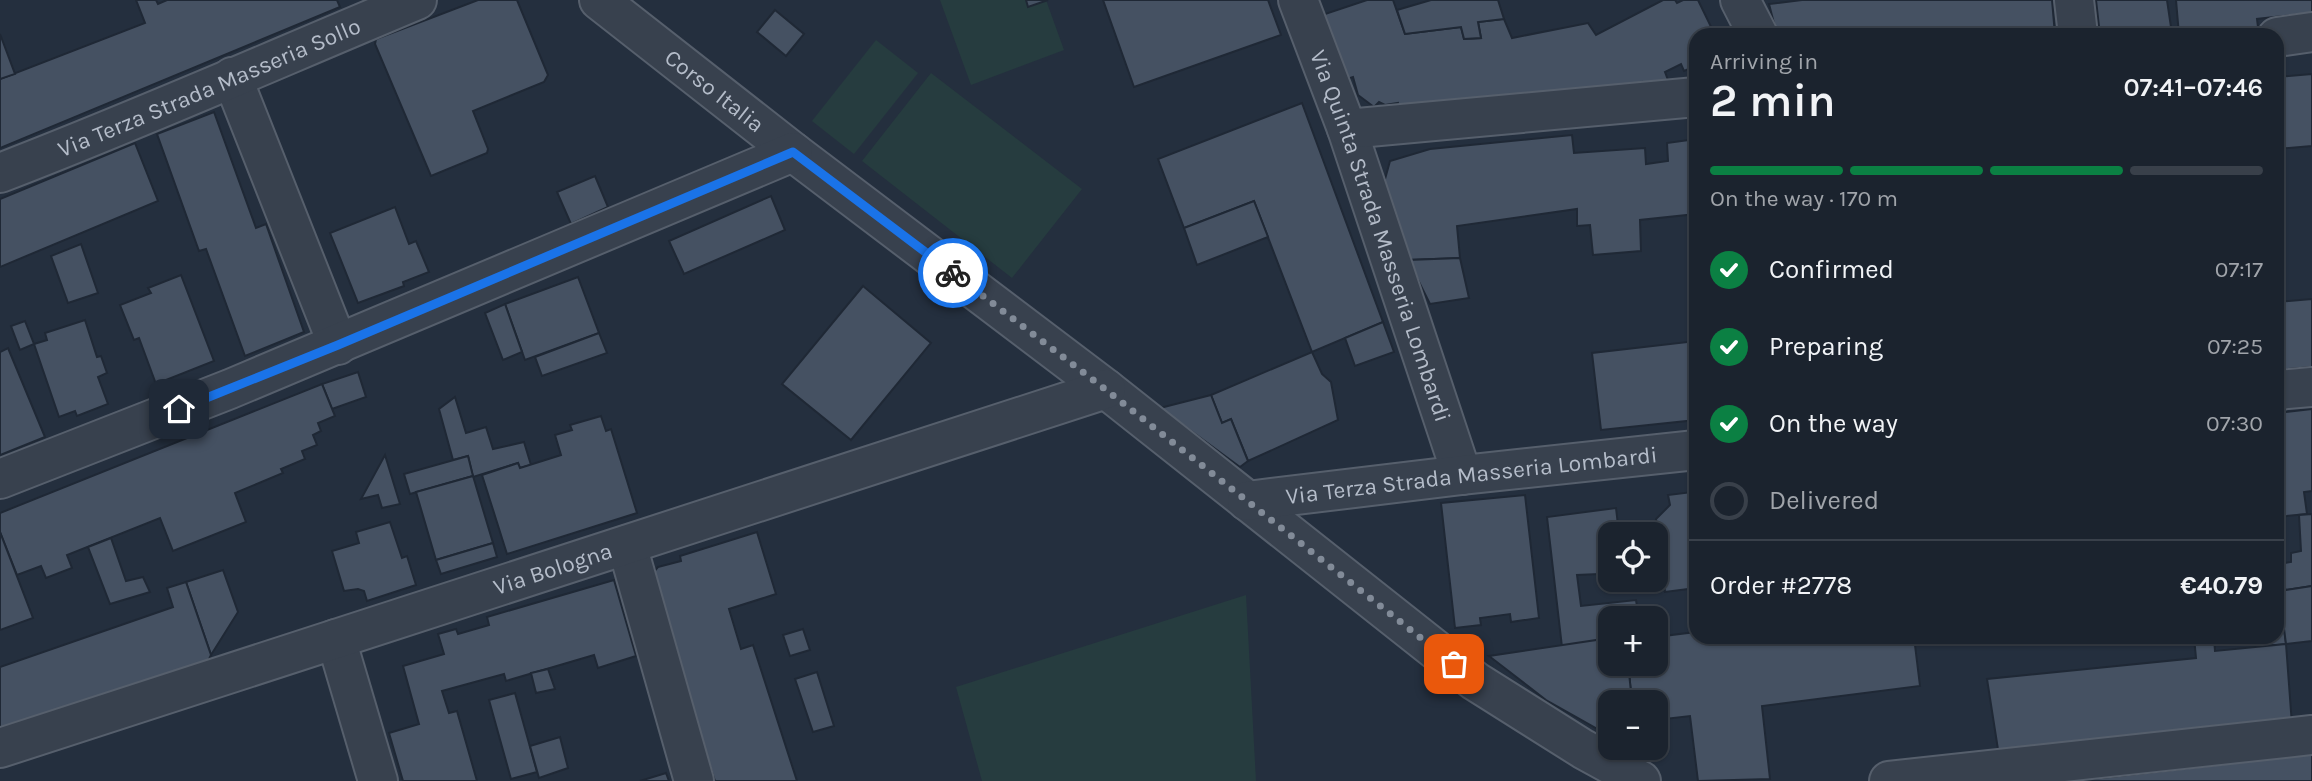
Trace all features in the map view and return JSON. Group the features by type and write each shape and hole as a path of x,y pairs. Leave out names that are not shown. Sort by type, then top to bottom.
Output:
{"street":[{"name":"Via Terza Strada Masseria Sollo","path":"0,173 113,129 417,0"},
{"name":"Corso Italia","path":"599,0 793,152 1105,389 1475,681 1583,749 1641,781"},
{"name":"Via Quinta Strada Masseria Lombardi","path":"1298,0 1347,129 1462,475"},
{"path":"1740,0 1754,28"},
{"path":"2074,0 2076,28"},
{"path":"2284,36 2312,32"},
{"path":"232,77 338,345"},
{"path":"1347,129 1689,98"},
{"path":"0,479 338,345 793,152"},
{"path":"2284,389 2312,387"},
{"name":"Via Bologna","path":"0,748 1105,389"},
{"name":"Via Terza Strada Masseria Lombardi","path":"1247,500 1689,451"},
{"path":"627,545 694,781"},
{"path":"336,639 378,781"},
{"path":"1889,781 2312,735"}],"green space":[{"path":"940,0 1046,0 1064,50 971,85"},
{"path":"876,40 918,73 854,154 812,121"},
{"path":"931,73 1082,189 1012,278 862,161"},
{"path":"1246,595 1256,781 982,781 956,687"}],"building":[{"path":"136,0 156,0 158,4 167,0 337,0 340,7 0,148 0,79 145,23"},
{"path":"478,0 517,0 548,75 544,82 473,111 488,149 487,153 431,176 375,44 376,39"},
{"path":"1026,0 1048,0 1028,7"},
{"path":"1103,0 1268,0 1281,35 1134,87"},
{"path":"1367,0 1393,0 1405,34 1461,27 1464,39 1481,38 1478,22 1504,19 1512,38 1588,23 1596,35 1663,0 1675,0 1677,3 1683,0 1698,0 1712,28 1689,28 1689,69 1684,71 1681,64 1665,72 1668,80 1647,89 1642,82 1623,89 1399,107 1398,103 1385,105 1379,102 1374,107 1358,95 1353,77 1347,79 1319,16"},
{"path":"1431,0 1498,0 1504,19 1478,22 1481,38 1464,39 1461,27 1405,34 1397,10"},
{"path":"1802,0 2052,0 2054,28 1775,28 1769,4"},
{"path":"2096,0 2167,0 2170,28 2099,28"},
{"path":"2176,0 2312,0 2312,13 2257,19 2258,27 2178,28"},
{"path":"775,10 804,34 786,56 757,32"},
{"path":"0,34 15,74 0,79"},
{"path":"2312,74 2312,146 2284,148 2284,76"},
{"path":"1302,103 1383,322 1312,352 1254,201 1184,228 1158,159"},
{"path":"214,112 256,228 266,224 304,332 245,356 206,249 199,251 157,134"},
{"path":"1572,135 1574,153 1645,148 1646,164 1668,161 1667,143 1689,140 1689,215 1640,220 1641,251 1593,255 1590,225 1577,226 1577,209 1457,226 1460,258 1408,260 1382,190 1390,161 1430,149"},
{"path":"135,143 158,201 0,267 0,199"},
{"path":"595,176 608,207 571,224 557,192"},
{"path":"771,196 785,230 684,274 669,241"},
{"path":"1254,201 1268,237 1197,265 1184,228"},
{"path":"395,207 409,244 416,241 429,272 403,282 404,286 358,303 330,233"},
{"path":"81,244 98,293 68,303 51,256"},
{"path":"1460,258 1469,298 1430,304 1408,260"},
{"path":"181,275 214,361 156,384 139,338 134,340 120,305 151,293 148,288"},
{"path":"578,277 599,333 525,360 505,304"},
{"path":"863,286 931,343 851,440 782,384"},
{"path":"2312,299 2312,367 2284,369 2284,301"},
{"path":"505,304 522,352 503,360 485,313"},
{"path":"85,320 97,357 101,356 107,373 98,377 108,404 77,416 75,411 59,417 34,344 47,340 45,333"},
{"path":"25,321 34,344 20,350 11,326"},
{"path":"1383,322 1394,352 1355,366 1345,338"},
{"path":"599,333 607,353 542,376 535,357"},
{"path":"1689,342 1689,421 1601,430 1592,353"},
{"path":"8,348 45,437 0,455 0,352"},
{"path":"1312,352 1322,374 1331,382 1338,420 1248,461 1231,419 1222,423 1211,395"},
{"path":"358,372 366,397 332,409 322,384"},
{"path":"322,384 335,416 318,423 321,431 313,435 317,445 302,451 305,459 281,469 283,473 235,493 246,522 173,551 160,518 67,555 72,568 46,578 41,566 17,575 0,532 0,513"},
{"path":"1211,395 1222,423 1231,419 1248,461 1240,467 1160,408"},
{"path":"455,397 466,433 486,427 493,449 524,442 531,465 520,468 518,463 473,477 468,456 453,460 439,409"},
{"path":"2312,409 2312,491 2304,492 2307,514 2284,516 2284,412"},
{"path":"601,416 606,431 611,429 637,513 507,554 482,475 518,463 520,468 561,455 555,435 572,430 570,425"},
{"path":"385,455 400,504 382,508 378,495 361,499"},
{"path":"468,456 473,476 410,494 404,474"},
{"path":"473,476 493,543 436,560 416,492"},
{"path":"1689,492 1689,589 1668,592 1668,522 1656,522 1656,519 1670,505 1668,495"},
{"path":"1525,495 1539,618 1511,622 1510,614 1480,618 1481,625 1455,628 1441,503"},
{"path":"1616,508 1618,522 1598,522 1598,574 1577,575 1581,606 1636,600 1637,606 1598,606 1598,640 1562,647 1547,517"},
{"path":"2312,514 2312,586 2284,590 2284,563 2291,562 2291,553 2301,551 2299,515"},
{"path":"390,522 402,558 407,556 416,585 367,601 364,591 344,591 332,551 359,543 356,532"},
{"path":"0,532 33,618 0,630"},
{"path":"757,532 776,594 729,609 741,649 753,645 797,781 715,781 653,599 652,574 658,567 681,561 680,556"},
{"path":"111,538 126,581 143,577 150,592 110,604 88,547"},
{"path":"493,543 497,557 441,574 436,560"},
{"path":"223,570 238,612 211,655 186,582"},
{"path":"614,580 636,656 598,668 594,655 506,681 504,674 442,691 449,713 457,711 477,781 403,781 389,733 419,724 403,666 444,654 438,634 456,629 458,634 489,625 487,617"},
{"path":"186,582 211,655 205,668 0,739 0,667 173,607 167,588"},
{"path":"2312,586 2312,641 2286,644 2284,590"},
{"path":"2284,627 2286,644 2255,647 2255,644 2284,644"},
{"path":"803,629 810,650 790,656 783,635"},
{"path":"1689,633 1689,644 1915,644 1920,686 1762,706 1770,779 1698,781 1690,716 1668,719 1668,690 1631,690 1629,676 1668,676 1668,636"},
{"path":"1598,640 1598,676 1629,676 1631,690 1598,690 1598,729 1546,700 1489,656"},
{"path":"2195,644 2214,644 2215,651 2286,644 2292,725 1999,756 1987,679 2196,658"},
{"path":"548,669 555,689 536,693 531,673"},
{"path":"817,672 834,726 813,732 795,679"},
{"path":"515,693 537,772 511,779 489,700"},
{"path":"560,737 568,768 539,778 530,746"},
{"path":"2312,754 2312,781 2075,781"},
{"path":"666,773 669,781 640,781"}],"way so far":[{"path":"953,273 1454,664"}],"route":[{"path":"179,409 338,345 793,152 953,273"}]}
